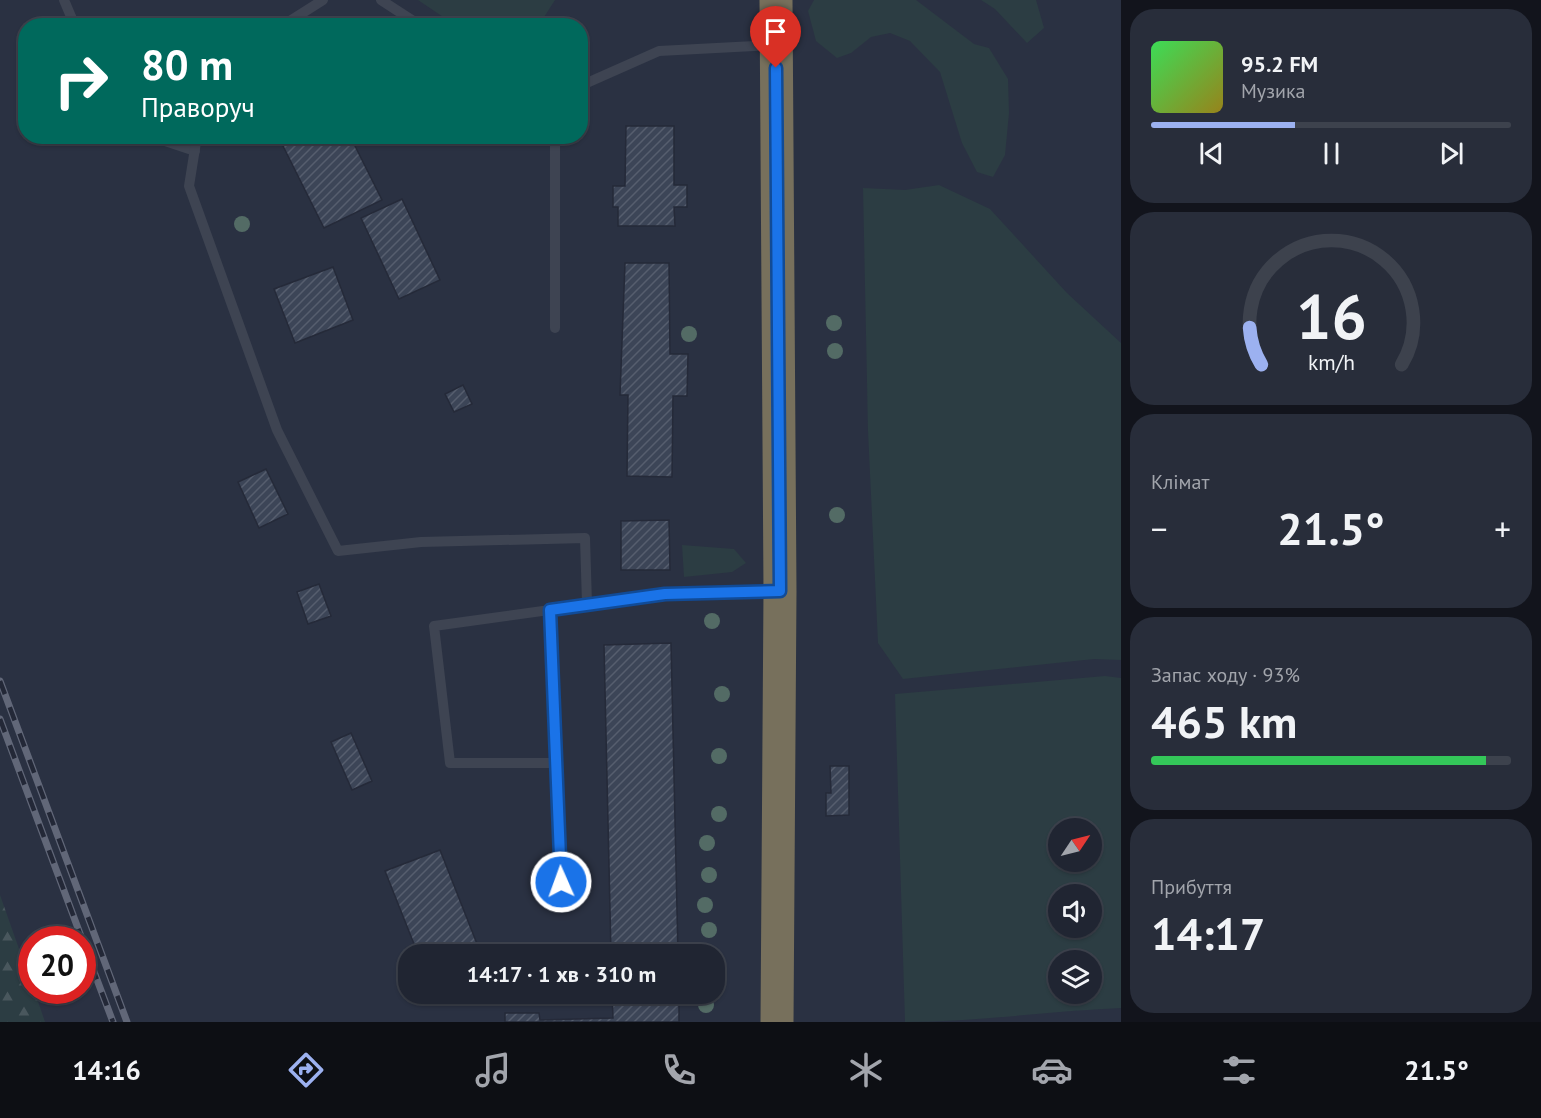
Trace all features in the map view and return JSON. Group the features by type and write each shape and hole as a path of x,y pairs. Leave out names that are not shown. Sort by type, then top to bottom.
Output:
{"highway":[{"path":"776,0 780,591 777,1022"}],"lane":[{"path":"64,0 72,18"},
{"path":"295,18 323,0"},
{"path":"381,0 409,18"},
{"path":"588,82 659,51 776,45"},
{"path":"174,144 195,151"},
{"path":"196,144 189,186 277,430 338,551 421,542 585,538 587,604"},
{"path":"555,144 555,328"},
{"path":"556,764 450,763 434,626 665,594 780,591"},
{"path":"550,610 561,882"}],"green space":[{"path":"418,0 555,0 543,18 445,18"},
{"path":"814,0 916,0 974,44 989,48 1008,79 1009,113 1005,155 993,177 977,172 962,143 940,72 910,41 890,33 871,37 851,53 837,58 816,41 808,11"},
{"path":"981,0 1036,0 1044,28 1027,43 995,9"},
{"path":"939,185 990,209 1067,293 1121,343 1121,660 1094,659 903,679 878,643 868,431 863,188 905,190"},
{"path":"682,545 734,549 746,563 732,572 684,577"},
{"path":"1105,676 1121,678 1121,1008 905,1022 895,694"},
{"path":"0,895 18,946 18,1004 39,1004 45,1022 0,1022"}],"building":[{"path":"626,126 674,126 674,185 687,185 687,207 674,207 675,226 618,226 618,207 613,207 613,186 625,186"},
{"path":"282,144 354,144 382,200 324,228"},
{"path":"402,199 440,280 399,299 361,218"},
{"path":"625,263 669,263 670,354 688,354 687,396 673,396 672,477 627,476 628,395 620,395"},
{"path":"333,267 353,320 295,343 274,289"},
{"path":"463,385 472,404 454,412 445,394"},
{"path":"266,469 288,514 259,528 238,482"},
{"path":"669,520 670,570 621,570 621,521"},
{"path":"319,584 331,616 308,624 297,592"},
{"path":"671,643 678,944 611,944 604,645"},
{"path":"351,733 372,781 352,790 331,742"},
{"path":"830,766 849,766 849,815 826,816 826,793 831,793"},
{"path":"440,850 477,944 414,944 385,871"},
{"path":"612,1004 679,1004 679,1022 505,1022 505,1013 539,1013 540,1020 613,1018"}],"railway":[{"path":"0,681 127,1022"},
{"path":"0,719 77,926"},
{"path":"96,977 113,1022"}],"route":[{"path":"561,882 550,610 665,594 780,591 776,68"}]}
